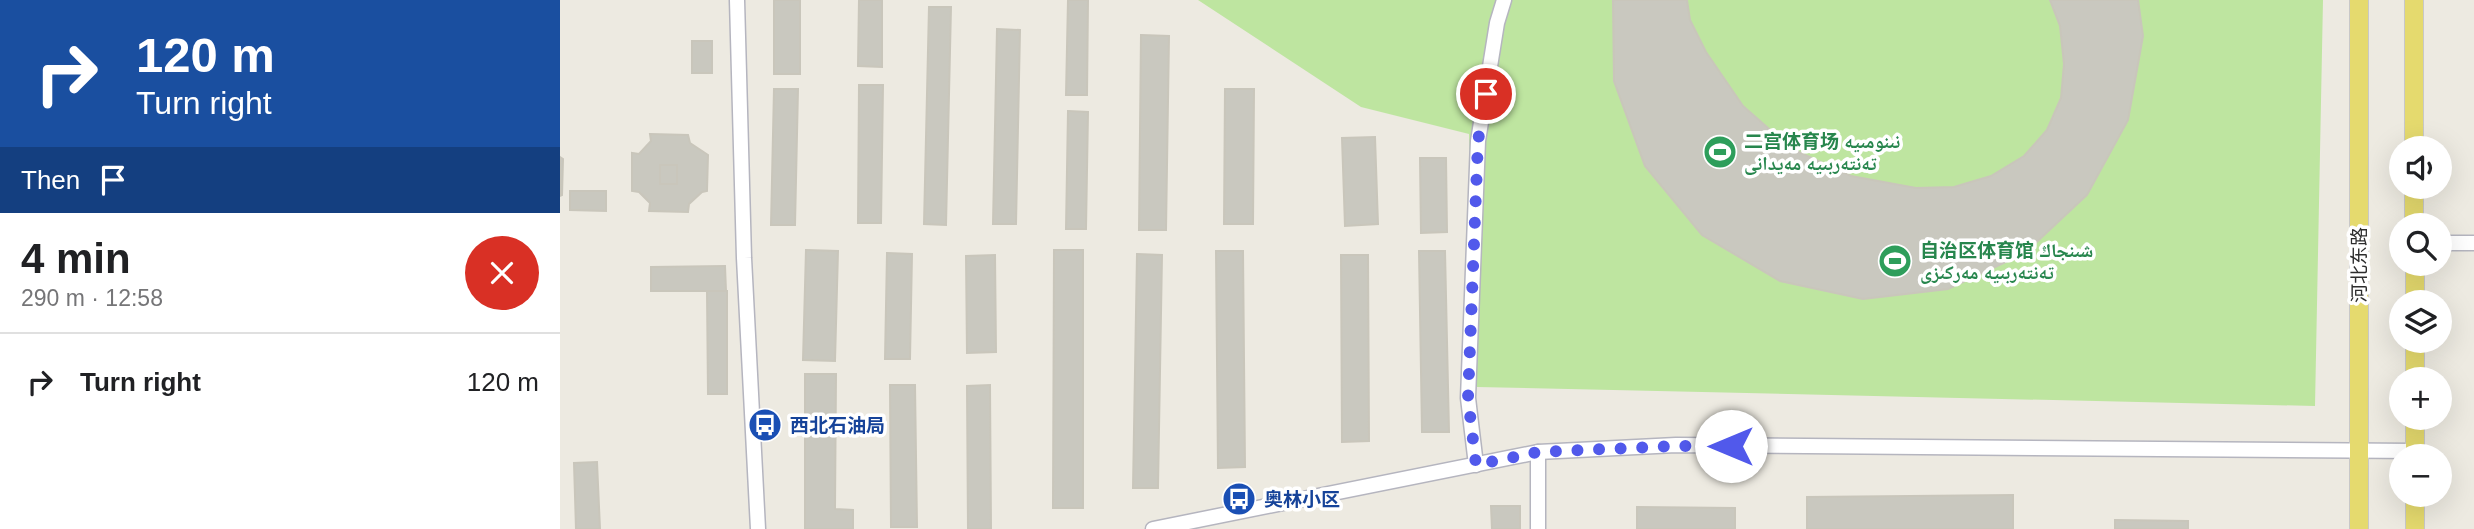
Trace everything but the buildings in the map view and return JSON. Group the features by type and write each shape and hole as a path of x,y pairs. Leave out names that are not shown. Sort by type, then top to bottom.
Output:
{"main road":[{"name":"河北东路","path":"2359,0 2359,529"},
{"path":"2414,0 2414,136"},
{"path":"2415,507 2415,529"}],"street":[{"path":"737,0 744,257 758,529"},
{"path":"1476,465 1468,398 1478,141 1497,23 1504,0"},
{"path":"2452,243 2474,243"},
{"path":"1153,529 1538,452 1676,446 2389,452"},
{"path":"1538,452 1538,529"}],"green space":[{"name":"自治区体育馆 شىنجاڭ تەنتەربىيە مەركىزى","path":"1198,0 2323,0 2315,406 1477,387 1469,134 1361,107"}],"place":[{"name":"二宫体育场 نىنومىيە تەنتەربىيە مەيدانى","path":"1720,152"},
{"name":"自治区体育馆 شىنجاڭ تەنتەربىيە مەركىزى","path":"1895,261"},
{"name":"西北石油局","path":"765,425"},
{"name":"奥林小区","path":"1239,499"}],"route":[{"path":"1486,94 1478,141 1468,398 1476,465 1538,452 1731,446"}]}
